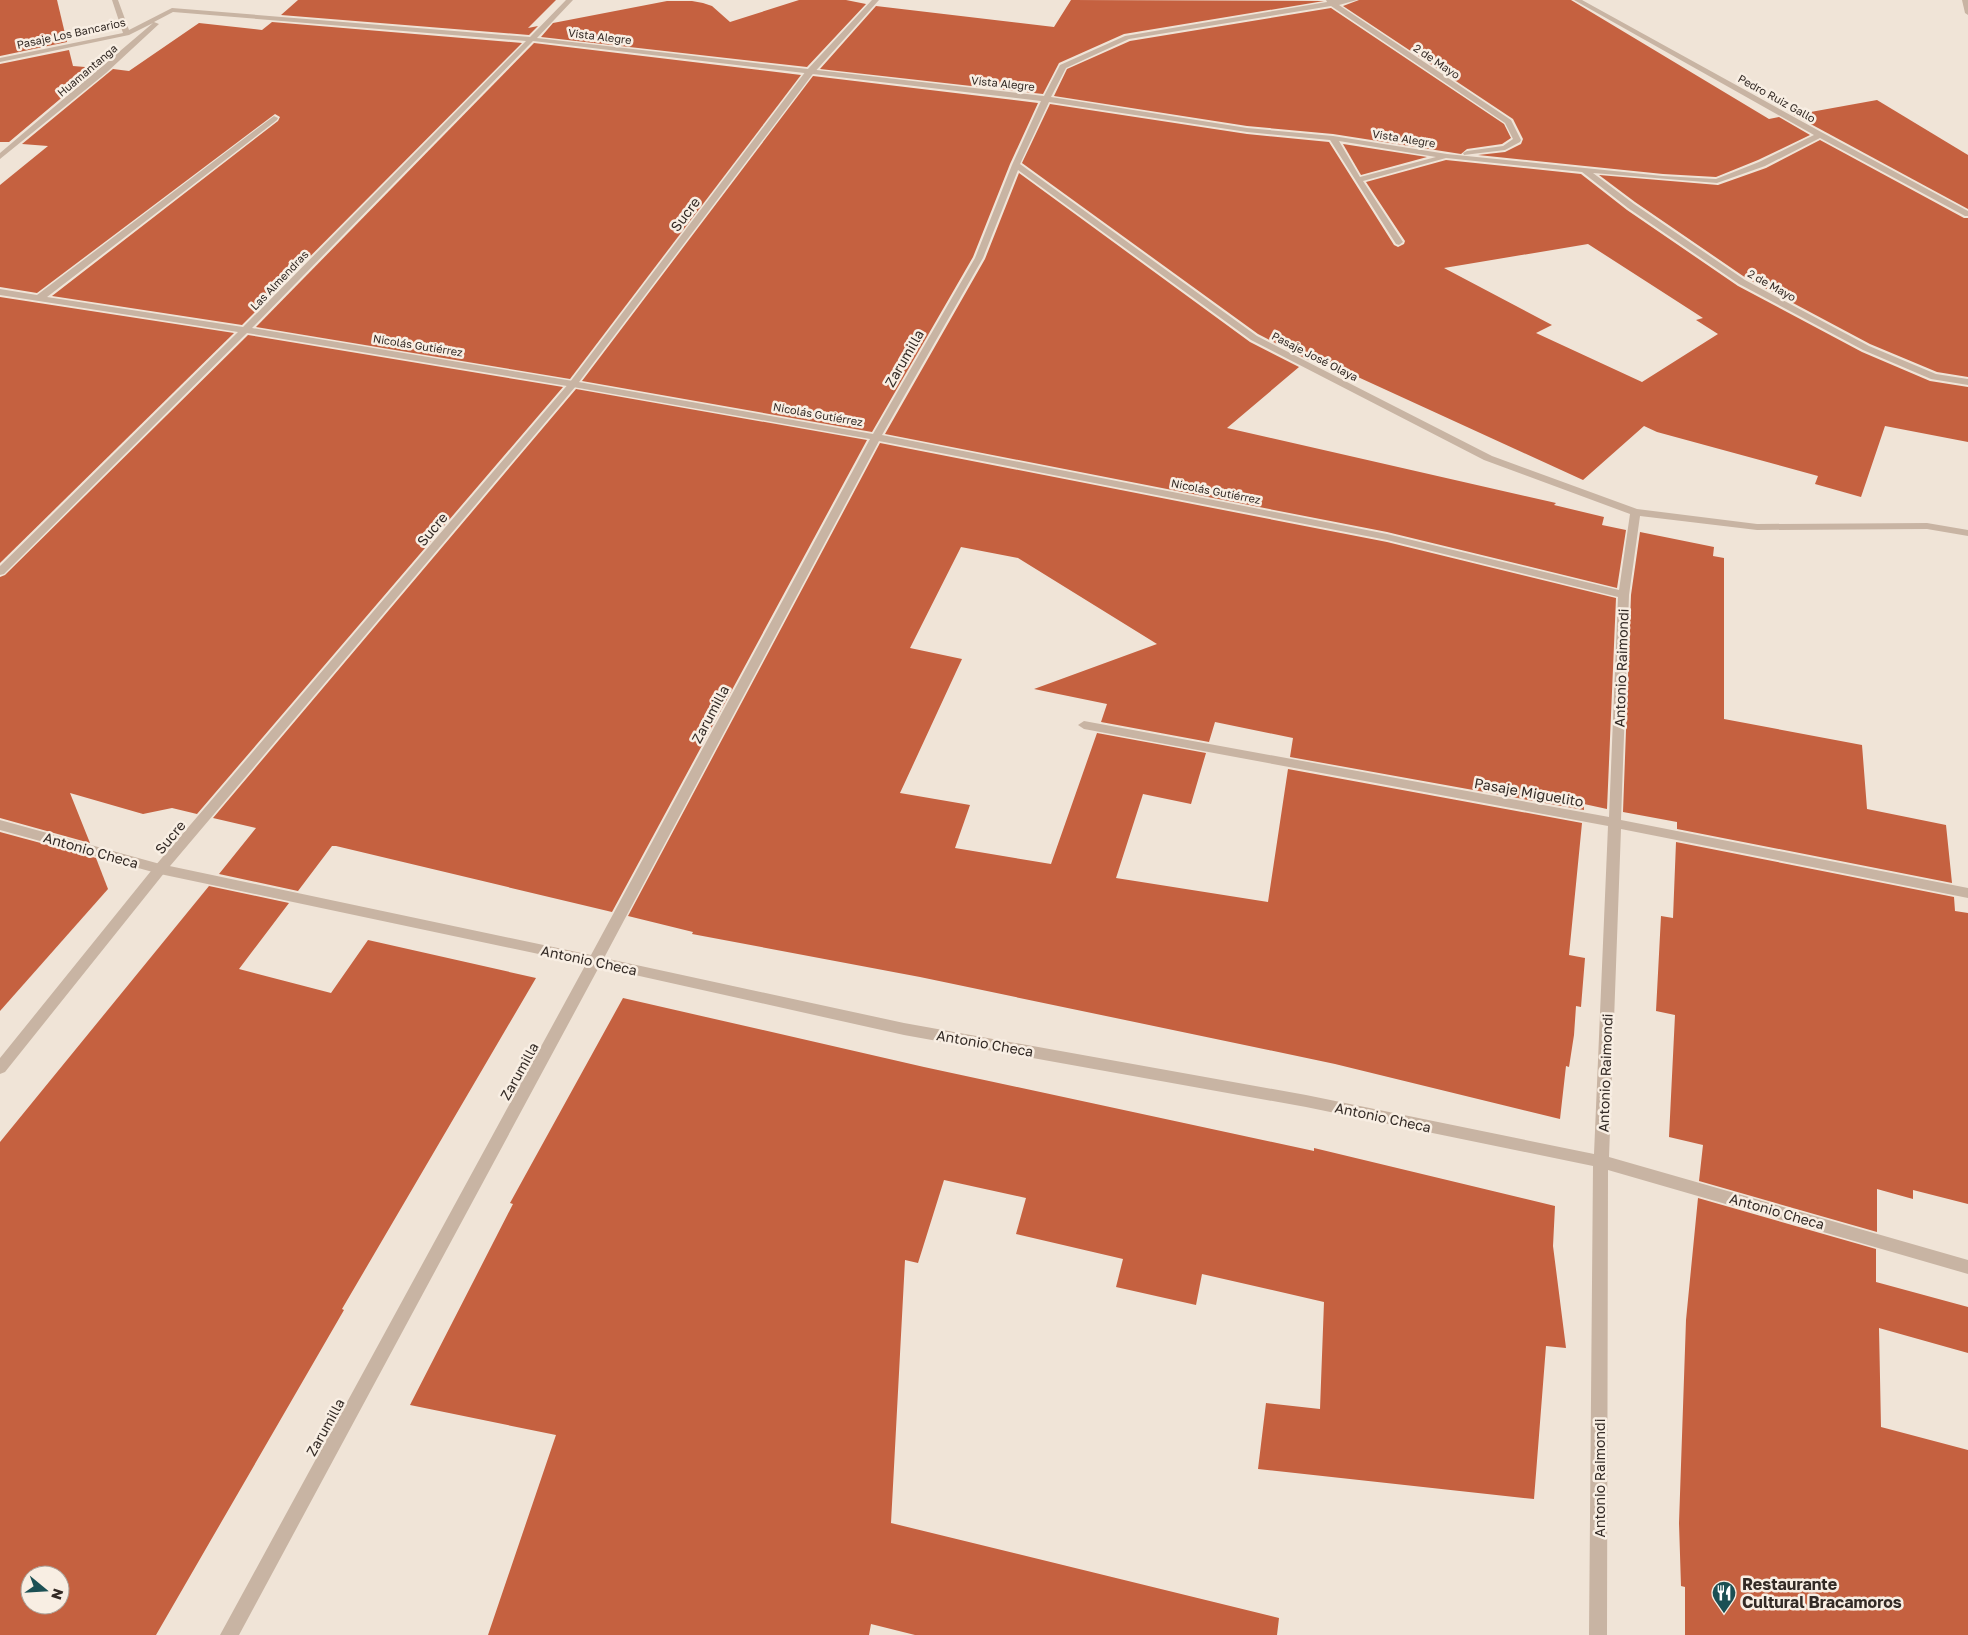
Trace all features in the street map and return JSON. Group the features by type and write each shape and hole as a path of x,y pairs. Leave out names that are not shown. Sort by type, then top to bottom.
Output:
{"street":[{"path":"115,0 127,34"},
{"name":"Huamantanga","path":"0,157 103,71 172,10 188,0"},
{"name":"Las Almendras","path":"0,572 245,330 570,0"},
{"name":"Sucre","path":"0,1068 160,869 573,384 809,73 876,0"},
{"name":"Zarumilla","path":"229,1635 595,961 876,437 979,258 1016,165 1063,67 1128,37 1330,2 1354,0"},
{"name":"Pedro Ruiz Gallo","path":"1577,0 1820,135 1968,214"},
{"path":"1965,0 1968,13"},
{"name":"2 de Mayo","path":"1330,2 1508,122 1517,140 1505,148 1447,156"},
{"name":"Pasaje Los Bancarios","path":"0,60 127,34 172,10"},
{"name":"Vista Alegre","path":"172,10 530,39 809,73 1046,99 1247,130 1333,138 1447,156 1718,181 1762,164 1820,135"},
{"path":"38,299 274,118"},
{"path":"1333,138 1399,242"},
{"path":"1358,180 1447,156"},
{"name":"Pasaje José Olaya","path":"1016,165 1254,338 1488,458 1635,512 1757,527 1927,526 1968,533"},
{"name":"2 de Mayo","path":"1584,170 1631,206 1742,282 1866,348 1934,377 1968,382"},
{"name":"Nicolás Gutiérrez","path":"0,292 573,384 876,437 1387,537 1624,596"},
{"name":"Antonio Raimondi","path":"1598,1635 1601,1161 1624,596 1635,512"},
{"name":"Pasaje Miguelito","path":"1084,725 1616,823 1968,893"},
{"name":"Antonio Checa","path":"0,824 160,869 595,961 904,1029 1306,1101 1572,1157 1601,1161 1968,1267"}],"building":[{"path":"0,0 57,0 67,42 0,56"},
{"path":"298,0 556,0 528,28 538,26 529,35 281,15"},
{"path":"799,0 846,0 866,4 807,67 541,37 553,23 667,1 692,1 712,6 730,22"},
{"path":"1071,0 1324,1 1124,34 1059,63 1043,94 820,69 876,6 1054,27"},
{"path":"1359,0 1571,0 1769,119 1779,117 1810,135 1758,160 1716,177 1663,174 1478,155 1505,152 1521,144 1523,139 1513,119 1343,6"},
{"path":"1331,8 1504,124 1511,138 1502,144 1467,149 1461,154 1333,134 1247,126 1054,96 1067,69 1130,41"},
{"path":"272,22 522,43 242,325 52,296 278,121 280,117 275,114 37,293 0,287 0,185 48,146 22,144 113,69 129,71 199,23 262,30"},
{"path":"534,43 801,75 570,379 256,327"},
{"path":"69,50 73,66 97,68 9,142 0,142 0,64"},
{"path":"813,76 1038,103 1010,164 973,257 872,432 582,381"},
{"path":"1877,100 1968,155 1968,209 1794,115"},
{"path":"1050,104 1247,134 1329,142 1394,245 1398,247 1404,244 1405,241 1366,182 1446,160 1581,174 1627,210 1738,286 1862,352 1930,381 1968,387 1968,442 1885,426 1861,497 1815,484 1818,476 1657,432 1644,426 1583,480 1312,356 1308,360 1258,334 1022,163","holes":["1588,244 1703,318 1696,320 1718,334 1642,382 1536,333 1552,325 1444,268"]},
{"path":"1820,140 1964,218 1968,218 1968,377 1937,372 1870,344 1746,278 1599,175 1718,185 1766,168"},
{"path":"1343,144 1427,157 1361,175"},
{"path":"1019,173 1250,342 1299,367 1227,428 1556,503 1554,505 1604,517 1602,525 1626,530 1617,588 1387,532 885,434 985,259"},
{"path":"0,297 234,333 0,563"},
{"path":"248,335 563,387 197,814 172,808 143,814 70,793 90,843 0,818 0,577 5,575"},
{"path":"576,389 867,440 612,912 336,846 332,846 298,891 219,874 256,828 213,818"},
{"path":"880,443 1387,542 1616,598 1607,809 1584,804 1584,810 1290,757 1293,738 1215,722 1209,742 1101,722 1107,704 1034,689 1157,644 1018,558 961,547 910,648 962,659 900,793 970,805 955,848 1051,864 1097,733 1206,753 1191,804 1143,794 1116,878 1268,902 1288,769 1582,823 1569,955 1585,958 1581,1007 1576,1006 1574,1035 1569,1067 1566,1066 1560,1119 1335,1064 920,977 692,934 693,932 628,916"},
{"path":"1640,532 1714,547 1713,556 1724,558 1724,719 1862,745 1867,809 1946,825 1952,883 1677,829 1677,822 1623,812 1631,595"},
{"path":"0,832 96,858 108,889 0,1011"},
{"path":"1676,842 1954,897 1955,911 1968,913 1968,1204 1913,1190 1913,1199 1877,1189 1877,1232 1699,1181 1703,1145 1669,1137 1675,1015 1656,1011 1661,916 1673,918"},
{"path":"209,886 289,903 239,969 331,993 368,940 536,978 342,1309 344,1310 156,1635 0,1635 0,1142"},
{"path":"623,998 924,1067 1314,1151 1314,1148 1555,1206 1553,1246 1566,1348 1546,1346 1534,1499 1258,1469 1266,1403 1320,1409 1324,1302 1202,1274 1196,1305 1116,1287 1123,1259 1016,1234 1026,1198 944,1180 918,1263 905,1260 891,1523 1279,1618 1277,1635 915,1635 871,1624 869,1635 488,1635 556,1435 410,1405 513,1204 510,1203"},
{"path":"1698,1198 1876,1249 1876,1282 1968,1307 1968,1353 1879,1328 1881,1427 1968,1450 1968,1635 1685,1635 1685,1587 1681,1586 1679,1523 1686,1320"}],"place":[{"name":"Restaurante Cultural Bracamoros","path":"1724,1614"}]}
